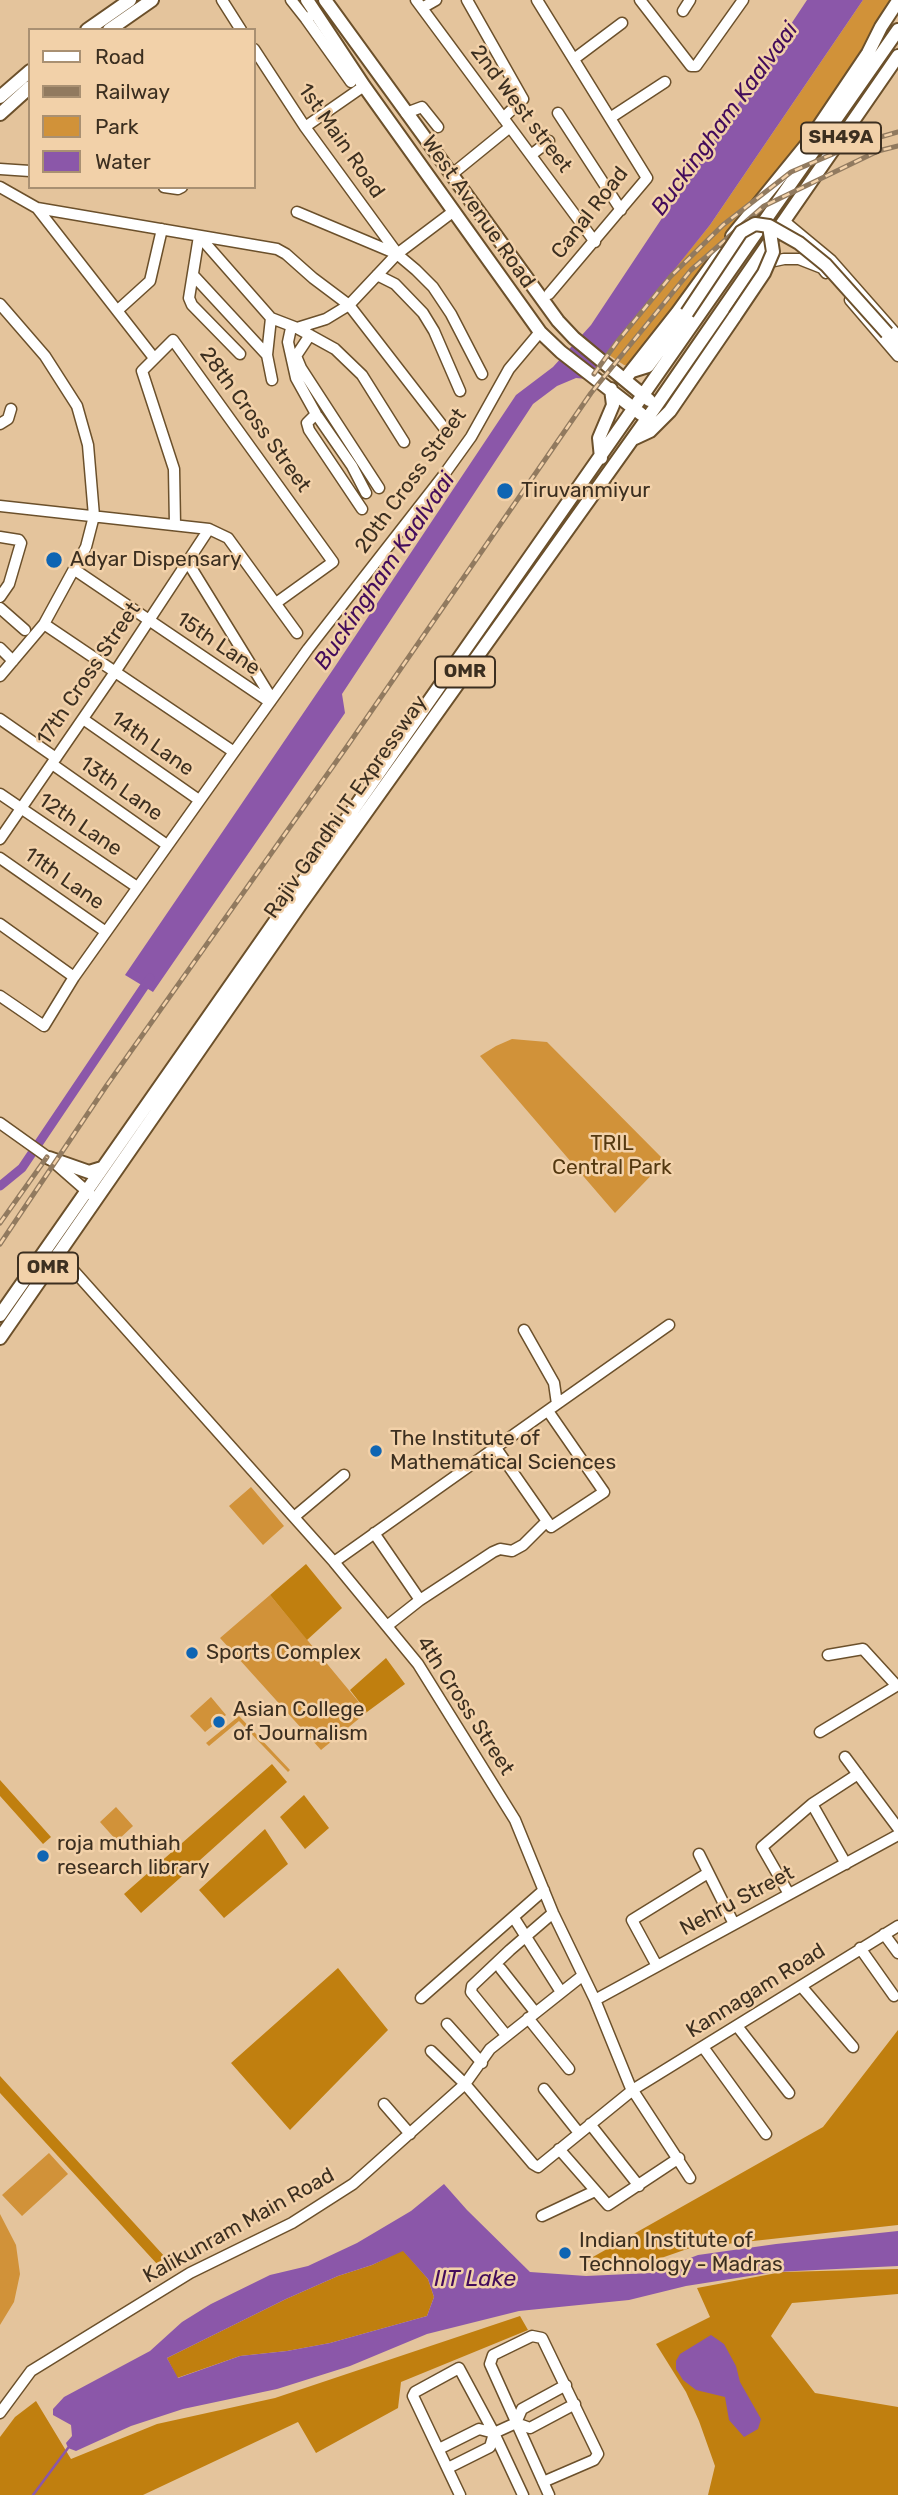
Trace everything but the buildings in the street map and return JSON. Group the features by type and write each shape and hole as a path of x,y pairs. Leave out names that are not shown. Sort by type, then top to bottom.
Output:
{"main road":[{"path":"90,28 131,0"},
{"path":"111,28 152,0"},
{"name":"West Avenue Road","path":"307,0 310,16 365,86 540,332 561,352 647,419"},
{"name":"West Avenue Road","path":"326,0 541,301 574,338 648,391 656,406"},
{"path":"628,375 738,228 806,145 898,1"},
{"name":"SH49A","path":"784,221 894,52 898,30"},
{"name":"SH49A","path":"874,66 894,52"},
{"path":"867,53 874,66"},
{"name":"Rajiv Gandhi IT Expressway","path":"0,1338 58,1253 91,1194 102,1168 874,66"},
{"path":"0,97 28,73"},
{"path":"0,114 28,89"},
{"name":"Rajiv Gandhi IT Expressway","path":"0,1315 91,1194 632,440 784,221"},
{"path":"628,375 649,366 741,232 755,224 769,226 799,243 826,265 892,334 898,346"},
{"path":"632,440 647,433 670,411 764,273 773,251 769,226"},
{"path":"648,391 649,366"},
{"path":"601,458 600,438 613,405 611,389"},
{"path":"49,1158 89,1172 102,1168"}],"street":[{"path":"222,0 240,28"},
{"path":"291,0 310,16 351,82"},
{"path":"419,4 436,0"},
{"path":"467,0 523,99 503,118"},
{"name":"Canal Road","path":"537,0 647,177 549,294"},
{"path":"640,0 691,66 696,66 743,0"},
{"path":"683,10 690,0"},
{"name":"2nd West street","path":"419,4 595,242"},
{"path":"574,59 622,23"},
{"name":"1st Main Road","path":"256,52 305,127 397,254"},
{"path":"610,118 665,82"},
{"path":"305,127 365,86"},
{"path":"406,113 422,107 438,127"},
{"path":"558,113 621,210"},
{"path":"451,175 510,127"},
{"path":"531,155 549,141"},
{"path":"0,169 28,172"},
{"path":"0,187 37,208 277,250 286,254 349,305 448,433"},
{"path":"37,208 154,358 142,371 174,468 175,525"},
{"path":"294,328 326,319 349,305 397,254 454,211"},
{"path":"297,212 397,254 416,270 439,296 482,374"},
{"path":"784,221 803,234 831,260 892,334"},
{"path":"118,310 150,281 162,229"},
{"path":"784,259 803,234"},
{"path":"199,236 189,298 192,305 240,354"},
{"path":"199,236 271,318 335,349 362,375 404,442"},
{"path":"751,267 784,259 799,259 822,268 898,356"},
{"path":"193,275 267,355"},
{"path":"377,275 395,284 423,313 434,331 460,391"},
{"path":"0,304 46,356 77,406 88,445 94,516 86,547 44,624 0,676"},
{"path":"271,318 267,355 272,380"},
{"path":"294,328 288,342 296,378 366,493"},
{"name":"20th Cross Street","path":"0,996 44,1026 74,977 199,800 317,638 443,476 471,437 509,369 540,332"},
{"path":"310,335 296,356 301,368 379,488"},
{"name":"28th Cross Street","path":"154,358 173,340 333,562 276,603"},
{"path":"0,424 8,419 12,409"},
{"path":"316,414 307,423 309,430 362,509"},
{"path":"0,506 209,529 228,538 297,633"},
{"name":"17th Cross Street","path":"0,839 209,529"},
{"path":"0,537 19,540 21,543 9,584 0,597"},
{"path":"187,561 272,700"},
{"name":"15th Lane","path":"75,570 272,700"},
{"path":"0,608 25,630"},
{"path":"44,624 234,752"},
{"path":"0,648 13,661"},
{"name":"13th Lane","path":"0,719 167,845"},
{"name":"14th Lane","path":"83,719 199,800"},
{"name":"12th Lane","path":"0,794 137,887"},
{"name":"11th Lane","path":"0,858 106,932"},
{"path":"0,924 74,977"},
{"path":"0,1123 49,1158 91,1194"},
{"name":"4th Cross Street","path":"58,1253 334,1562 426,1676 514,1820 553,1913 595,2000 630,2086 690,2178"},
{"path":"334,1562 669,1325"},
{"path":"524,1330 554,1384 557,1404"},
{"path":"496,1448 551,1527 604,1492 548,1411"},
{"path":"294,1517 344,1475"},
{"path":"387,1626 420,1600 493,1552 500,1549 512,1551 523,1545 547,1521"},
{"path":"374,1533 420,1600"},
{"path":"820,1732 897,1686 863,1648 828,1655"},
{"path":"845,1756 898,1828"},
{"path":"789,1894 762,1847 812,1804 858,1774"},
{"path":"812,1804 846,1864"},
{"name":"Nehru Street","path":"595,2000 898,1835"},
{"path":"699,1854 734,1924"},
{"path":"657,1966 632,1920 708,1873"},
{"path":"421,1998 544,1890"},
{"path":"506,2035 471,1992 476,1980 553,1913"},
{"path":"514,1918 561,1993"},
{"name":"Kannagam Road","path":"465,2084 536,2167 634,2089 898,1926"},
{"path":"884,1934 898,1953"},
{"path":"860,1948 894,1996"},
{"path":"501,1969 569,2069"},
{"name":"Kalikunram Main Road","path":"0,2413 31,2371 190,2273 292,2223 353,2184 465,2084 490,2049 582,1976"},
{"path":"801,1986 853,2047"},
{"path":"447,2024 482,2063"},
{"path":"737,2026 789,2094"},
{"path":"703,2047 766,2134"},
{"path":"431,2051 465,2084"},
{"path":"544,2089 579,2133"},
{"path":"384,2105 411,2134"},
{"path":"590,2124 639,2186"},
{"path":"559,2149 608,2205 679,2158"},
{"path":"542,2216 595,2191"},
{"path":"543,2482 598,2457 598,2454 541,2338 532,2336 494,2355 490,2364 516,2423 543,2482 549,2495"},
{"path":"460,2495 412,2396 456,2369 462,2371 522,2495"},
{"path":"439,2449 479,2429 494,2433 516,2423 522,2409 566,2385"},
{"path":"516,2423 530,2428 575,2404"},
{"path":"448,2468 490,2447 494,2433"}],"green space":[{"path":"863,0 893,0 853,67 788,163 699,285 632,366 624,365 606,353 710,225"},
{"name":"TRIL Central Park","path":"512,1039 547,1042 665,1161 615,1213 480,1056"},
{"path":"251,1487 284,1526 263,1545 229,1506"},
{"path":"270,1595 367,1712 321,1750 220,1638"},
{"path":"211,1697 226,1715 205,1732 190,1716"},
{"path":"239,1716 290,1770 288,1772 239,1721 209,1746 206,1743"},
{"path":"116,1807 133,1826 117,1841 100,1822"},
{"path":"49,2153 68,2174 22,2216 2,2195"},
{"path":"0,2214 16,2245 20,2274 14,2302 0,2325"}],"shaded area":[{"path":"306,1564 342,1608 307,1640 270,1595"},
{"path":"386,1658 405,1684 367,1712 350,1690"},
{"path":"272,1764 287,1782 141,1913 124,1894"},
{"path":"0,1780 51,1837 43,1844 0,1796"},
{"path":"304,1795 329,1828 305,1849 280,1817"},
{"path":"265,1829 288,1864 224,1918 199,1890"},
{"path":"338,1968 388,2030 290,2130 231,2063"},
{"path":"898,2030 898,2225 690,2248 644,2264 584,2262 823,2127"},
{"path":"0,2076 165,2257 157,2264 0,2093"},
{"path":"403,2250 428,2279 434,2297 427,2316 330,2343 240,2356 177,2378 167,2358 286,2299"},
{"path":"898,2269 898,2294 792,2303 771,2336 815,2393 898,2407 898,2495 708,2495 715,2466 686,2392 656,2344 710,2317 697,2288 782,2272"},
{"path":"520,2316 528,2330 401,2382 398,2408 316,2453 298,2422 143,2495 0,2495 0,2437 15,2417 36,2401 71,2459 157,2424 275,2398"}],"water":[{"path":"807,0 863,0 710,225 587,379 576,378 557,386 533,404 342,694 345,713 153,992 125,975 516,395 553,367 591,325"},
{"name":"IIT Lake","path":"444,2184 530,2272 586,2276 651,2273 698,2255 898,2231 898,2266 775,2272 686,2286 629,2300 519,2311 427,2334 350,2366 277,2389 183,2409 131,2426 76,2451 68,2448 66,2443 72,2436 71,2425 53,2415 53,2409 64,2397 150,2351 182,2322 211,2304 270,2275 308,2266 357,2243 411,2211","holes":["403,2251 428,2279 434,2297 427,2316 330,2343 240,2356 178,2378 167,2358 286,2299"]},
{"path":"711,2335 724,2344 736,2366 740,2382 761,2419 758,2429 744,2437 729,2420 725,2397 696,2390 683,2380 676,2369 680,2354"}],"waterway":[{"name":"Buckingham Kaalvaai","path":"0,1186 22,1168 150,978"},
{"path":"33,2495 68,2448"}],"railway":[{"path":"594,374 671,276 723,225 791,172 856,144 898,132"},
{"path":"0,1244 107,1085 348,745 591,393 691,270 764,206 878,151 898,146"},
{"path":"0,1223 47,1157"}],"place":[{"name":"Tiruvanmiyur","path":"505,491"},
{"name":"Adyar Dispensary","path":"54,560"},
{"name":"The Institute of Mathematical Sciences","path":"376,1451"},
{"name":"Sports Complex","path":"192,1653"},
{"name":"Asian College of Journalism","path":"219,1722"},
{"name":"roja muthiah research library","path":"43,1856"},
{"name":"Indian Institute of Technology - Madras","path":"565,2253"}]}
